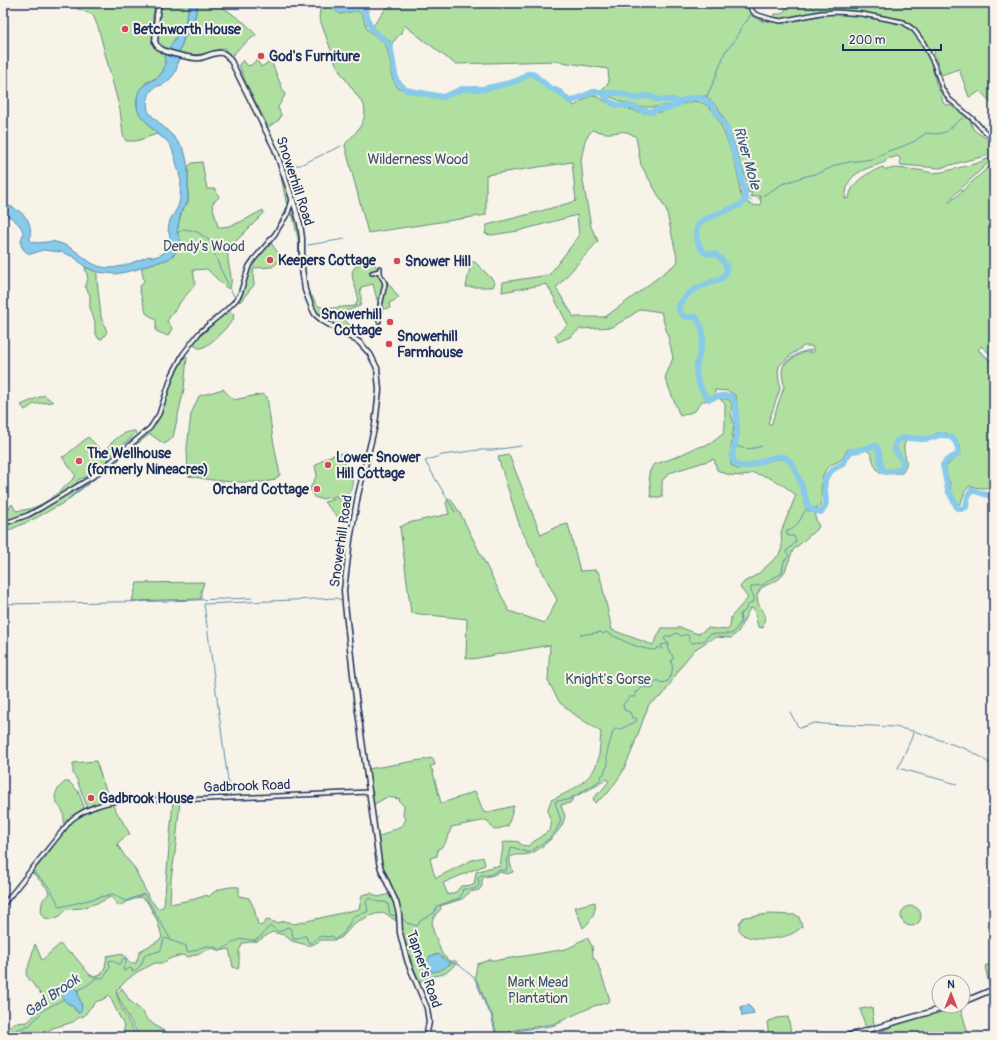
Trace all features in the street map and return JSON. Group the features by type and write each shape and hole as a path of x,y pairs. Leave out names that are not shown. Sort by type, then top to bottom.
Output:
{"street":[{"name":"Snowerhill Road","path":"158,3 156,45 165,51 198,58 221,53 227,56 231,61 275,149 297,213 302,238 302,268 305,290 312,308 315,314 323,321 355,339 365,347 374,360 377,368 379,382 375,425 358,495 350,540 344,590 344,604 369,792"},
{"path":"748,3 750,9 755,14 780,21 787,21 822,13 837,12 862,14 903,22 914,30 923,42 934,64 942,88 949,99 994,139"},
{"path":"3,524 28,515 94,476 150,428 159,414 172,375 183,354 199,334 236,300 240,294 249,266 275,234 288,213 292,200"},
{"path":"288,213 297,213"},
{"path":"372,272 380,270 385,284 380,306 379,321"},
{"name":"Gadbrook Road","path":"3,905 71,820 87,810 105,804 124,800 212,799 369,792"},
{"name":"Tapner's Road","path":"369,792 378,862 396,902 402,945 429,1016 429,1028 426,1037"},
{"path":"971,999 994,989"},
{"path":"844,1037 931,1012"}],"green space":[{"path":"48,3 155,3 152,44 154,48 166,53 164,67 163,72 142,87 137,96 137,107 139,112 157,134 136,141 126,141 123,135 120,110 98,27 93,15 69,5 53,6"},
{"path":"160,3 190,3 185,23 168,50 160,46 158,42"},
{"path":"198,3 217,3 246,24 256,35 231,56 225,48 196,55 179,53 184,38 193,25"},
{"name":"Wilderness Wood","path":"321,3 332,3 335,11 340,14 357,11 362,14 367,29 383,42 387,48 393,80 398,88 406,90 443,97 462,89 483,89 510,83 521,79 527,74 533,74 550,88 560,92 574,106 593,95 611,105 643,113 660,112 692,102 705,104 715,115 728,142 739,179 742,198 750,204 761,205 760,196 751,197 751,192 748,192 747,182 727,124 717,106 706,96 691,96 673,105 641,107 622,102 611,97 602,89 609,83 608,69 555,61 455,64 404,25 401,33 392,43 373,26 390,3 747,3 753,13 762,19 774,22 840,13 898,24 901,19 838,10 822,11 811,3 994,3 994,16 992,16 992,21 994,34 994,106 980,91 969,97 959,69 941,75 934,55 935,49 926,54 931,62 936,84 945,105 950,105 965,116 971,122 973,129 994,142 994,154 940,168 901,165 900,158 897,156 888,158 885,162 863,170 853,177 849,181 845,199 849,198 853,186 857,182 883,167 886,170 895,168 933,173 978,163 994,156 948,201 950,202 993,163 994,160 994,357 981,346 978,350 994,364 994,485 986,488 970,486 965,491 961,503 958,504 951,492 946,466 961,453 960,445 948,433 937,433 930,437 908,436 904,445 906,466 902,473 884,474 876,468 869,452 864,450 853,453 848,449 842,459 828,467 825,471 822,480 820,506 812,508 808,503 798,473 789,458 784,455 767,457 745,465 736,463 735,452 738,434 738,421 735,395 728,391 715,390 714,400 702,401 695,411 680,416 665,378 673,358 661,312 641,309 613,327 580,329 570,337 558,342 555,335 568,325 547,284 502,292 503,282 549,275 579,236 577,215 518,231 492,235 485,234 487,225 576,201 572,162 486,175 486,215 368,233 345,146 363,122 365,111 364,105 336,64 319,17","holes":["592,130 607,133 626,132 636,137 641,165 666,209 678,262 605,317 574,317 556,288 598,241 591,227 581,160 585,140","804,346 812,346 814,352 804,352 783,366 782,372 784,387 771,425 768,423 780,389 778,372 779,366 792,354"]},
{"path":"787,3 807,3 819,12 793,18 771,18 775,14 781,14 785,11"},
{"path":"243,60 248,66 257,60 261,67 271,61 285,95 278,107 281,115 279,120 268,127 246,83 239,65"},
{"name":"Dendy's Wood","path":"202,162 207,189 215,189 219,197 212,204 218,227 236,224 263,210 264,213 229,248 228,259 231,285 229,289 207,269 193,270 195,282 194,286 167,321 172,328 168,336 156,331 156,320 146,313 139,288 144,281 142,267 159,262 174,255 181,244 176,230 178,228 182,210 188,202 188,167 192,163"},
{"path":"280,172 290,197 290,203 284,214 287,206"},
{"path":"291,213 294,215 299,228 300,275 298,239 293,216 291,215 288,217"},
{"path":"271,243 282,259 272,267 254,268 254,285 240,302 238,300 251,266 258,256"},
{"path":"373,262 399,298 389,303 390,308 381,309 379,308 373,284 361,287 360,306 342,314 346,321 361,338 355,337 318,315 312,307 307,290 317,305 321,307 332,308 355,306 357,296 352,273 358,265"},
{"path":"471,262 475,262 495,282 493,287 466,287"},
{"path":"85,267 97,272 101,317 107,332 102,339 98,338 95,332 95,322 90,308 90,295 85,286 88,279"},
{"path":"229,311 234,314 233,320 213,340 205,347 201,348 198,348 192,344 218,320"},
{"path":"184,355 187,357 184,389 173,437 164,444 150,434 124,455 124,452 128,448 149,432 160,417 172,380"},
{"path":"223,389 233,400 263,394 267,397 280,475 274,480 266,482 232,482 188,476 187,448 191,414 199,396"},
{"path":"44,395 53,402 34,404 25,410 21,405"},
{"name":"Knight's Gorse","path":"720,399 728,399 732,404 731,414 734,425 730,455 731,465 737,469 747,468 772,460 783,459 789,461 801,487 805,505 808,511 816,513 815,517 819,527 793,550 785,571 779,579 761,588 757,595 758,603 765,616 763,628 758,627 754,609 750,608 738,632 731,638 716,637 694,650 682,665 663,695 649,704 622,773 608,793 595,803 593,798 609,781 606,779 598,785 574,797 570,803 561,805 565,816 560,829 533,853 510,857 513,872 507,874 499,872 484,878 482,879 482,886 479,890 470,892 462,899 440,906 441,909 432,921 433,930 442,954 449,961 457,962 450,970 425,978 420,982 412,964 402,933 400,911 396,896 382,867 377,842 377,836 379,837 403,825 406,819 403,816 404,806 399,801 400,799 387,797 373,805 373,792 371,790 368,769 433,758 435,765 430,766 441,803 475,791 484,813 514,806 508,826 494,830 487,820 451,827 444,844 438,849 437,856 430,858 436,878 472,860 483,857 485,865 443,883 448,895 456,892 461,886 474,885 476,872 500,866 503,847 502,843 512,841 528,846 550,830 551,822 548,808 551,800 578,786 590,775 598,760 601,732 560,703 548,681 550,645 472,659 466,658 467,619 411,613 400,527 408,523 449,514 446,502 450,498 460,513 509,611 545,623 557,600 520,527 498,457 509,455 541,535 556,527 568,524 580,571 597,570 600,576 612,630 653,645 662,628 682,628 698,634 708,628 727,630 730,627 731,617 748,598 740,587 744,582 758,574 779,555 782,548 781,532 796,495 783,485 768,477 753,473 743,476 729,475 717,470 714,459 669,473 662,481 662,497 651,497 649,473 653,465 676,457 695,448 710,444 723,434 725,426 725,404"},
{"path":"135,431 136,433 112,455 107,452 106,448 119,436"},
{"path":"88,437 109,459 91,474 79,479 74,485 40,508 14,518 5,520 3,518 3,510 9,508 12,504 16,511 35,507 54,496 71,481 76,476 62,457"},
{"path":"344,453 346,472 353,478 352,486 348,494 321,499 314,497 310,488 317,475 315,466 328,457"},
{"path":"118,458 120,459 65,502 36,518 3,533 3,527 45,508 98,475"},
{"path":"348,497 341,517 338,517 324,502 335,499"},
{"path":"204,582 201,592 201,599 132,601 137,583"},
{"path":"96,761 110,800 87,807 73,773 73,763"},
{"path":"65,782 69,782 78,791 84,807 81,812 76,814 64,825 63,812 55,796 59,788"},
{"path":"173,801 180,801 171,879 170,904 207,895 208,897 215,891 224,888 239,887 239,896 249,898 254,908 258,925 261,926 267,920 277,923 285,921 294,924 359,909 362,895 371,893 378,897 390,894 396,909 396,921 385,913 375,914 356,922 341,938 334,940 321,940 312,945 292,941 284,935 272,932 258,941 243,943 239,951 238,969 233,967 229,949 220,951 212,948 189,957 182,955 171,958 162,963 155,963 137,972 116,991 125,1015 138,1037 125,1037 124,1026 109,995 102,1000 97,1001 84,1016 73,1022 53,1028 41,1037 3,1037 13,1023 28,1022 42,1007 49,1002 26,975 35,944 42,960 60,944 68,952 72,953 89,974 94,977 101,975 105,967 107,956 117,954 124,955 130,963 136,963 140,951 162,938 157,920 146,900 140,897 119,906 111,897 82,908 67,909 60,916 53,919 45,918 41,912 42,903 49,894 47,888 32,872 74,820 89,812 112,804 130,834 117,844 134,867 149,898 158,909 164,906","holes":["59,988 78,991 78,997 82,1006 78,1013 66,1002"]},
{"path":"595,902 595,909 592,916 583,928 575,907"},
{"path":"911,906 918,909 921,916 918,923 911,926 904,923 901,916 904,909"},
{"path":"770,914 796,915 799,917 802,926 791,934 767,939 752,938 746,936 739,930 739,923 744,917"},
{"name":"Mark Mead Plantation","path":"587,937 592,946 593,957 597,962 610,1000 554,1024 515,1030 498,1037 492,1014 488,1009 475,977 477,964 489,960 498,960 566,949"},
{"path":"994,963 994,987 990,989 985,966"},
{"path":"122,988 129,1000 143,1012 146,1018 171,1037 140,1037 117,994"},
{"path":"872,1007 874,1025 866,1028 860,1009"},
{"path":"932,1014 962,1014 969,1037 861,1037 876,1034 907,1021"},
{"path":"788,1017 792,1037 769,1037 767,1022 776,1018"},
{"path":"724,1032 725,1037 698,1037 698,1034"}],"water":[{"path":"190,3 198,3 193,25 184,38 179,53 168,50 185,23"},
{"path":"166,53 179,57 177,69 168,81 155,87 151,91 148,97 148,107 149,113 173,136 182,147 188,167 188,202 182,210 178,225 177,232 181,242 177,250 167,260 116,274 97,272 85,267 74,257 61,252 43,250 31,254 26,252 21,245 23,234 21,227 16,221 3,214 3,204 16,209 24,215 29,223 30,240 32,242 56,242 74,250 97,266 112,268 149,256 156,257 167,251 170,236 168,230 170,220 178,207 181,181 171,146 151,128 142,117 139,113 137,103 139,90 163,72"},
{"path":"438,954 446,961 452,963 436,972 428,971 426,964 430,956"},
{"path":"64,982 69,983 78,991 82,1005 80,1013 78,1013 62,997 60,989"},
{"path":"748,1005 753,1010 754,1014 742,1016 741,1007"}],"waterway":[{"name":"River Mole","path":"336,3 337,9 360,8 366,12 372,29 390,45 396,80 406,90 443,97 462,89 483,89 510,83 521,79 527,74 533,74 550,88 560,92 570,102 593,92 598,92 602,93 610,102 651,112 659,109 670,108 684,100 693,98 701,98 712,105 726,127 739,167 746,199 740,205 703,220 698,226 696,235 701,249 705,253 715,254 718,256 725,264 726,272 722,278 697,288 689,293 679,305 679,310 685,317 697,318 702,328 703,338 696,372 698,382 704,394 709,399 729,396 732,397 735,404 737,434 732,455 734,463 746,467 774,457 784,457 788,459 796,471 809,508 821,512 825,506 826,500 824,488 827,476 843,464 851,451 876,446 879,452 882,469 885,472 894,471 901,468 903,465 903,462 894,448 898,440 904,438 926,439 944,435 954,440 958,448 958,454 946,461 943,465 948,490 957,507 961,509 966,507 968,496 972,490 990,496 994,495"},
{"path":"705,100 725,52 733,43 750,15 764,22"},
{"path":"602,93 618,93 634,98 646,96 658,100 674,100 679,103"},
{"path":"758,199 782,184 822,172 836,165 872,159 888,151 915,141 926,133 934,134 947,131 963,118"},
{"path":"326,153 341,146"},
{"path":"285,165 300,165 324,154"},
{"name":"River Mole","path":"746,199 752,201"},
{"path":"177,233 184,229 190,230 197,232 209,240 220,268 234,296"},
{"path":"308,245 345,239"},
{"path":"784,364 797,354 812,350"},
{"path":"979,351 994,363"},
{"path":"127,443 144,430 153,420"},
{"path":"735,444 741,448 747,449 762,446"},
{"path":"455,512 425,461 442,455 521,446"},
{"path":"69,498 90,481"},
{"name":"Gad Brook","path":"402,918 407,923 417,926 421,920 434,913 437,906 460,898 463,889 476,888 479,885 478,877 481,875 489,875 499,870 506,871 506,860 512,847 530,852 549,839 561,821 555,802 568,800 601,780 601,776 604,774 608,765 608,751 612,734 615,729 621,729 637,721 636,718 632,718 630,712 624,710 623,705 629,697 635,697 635,692 638,692 642,687 651,689 653,688 654,681 659,681 662,683 668,681 671,676 671,661 673,656 668,650 669,644 664,639 666,636 671,636 677,633 681,636 687,634 689,641 695,643 704,641 711,634 732,634 741,622 740,614 745,611 747,606 754,601 751,587 763,585 782,572 784,561 789,556 786,551 796,541 794,536 788,536 786,531 793,528 799,522 808,506"},
{"path":"3,604 252,598"},
{"path":"217,698 204,604 337,598 341,600"},
{"path":"580,635 601,632 603,634 606,632 636,646 655,650 658,647 661,649 661,645 668,644"},
{"path":"353,654 364,734"},
{"path":"217,699 230,796"},
{"path":"790,712 800,728 814,723 895,727 917,732 966,749 981,757 994,767"},
{"path":"913,732 898,768 957,784"},
{"path":"43,857 68,827"},
{"path":"32,870 50,888 60,907 113,894 125,901 144,894 171,940"},
{"name":"Gad Brook","path":"77,991 96,978 102,978 105,976 110,967 109,961 112,960 120,964 124,958 127,959 123,970 124,971 130,968 132,969 132,972 141,965 145,955 160,951 165,938 186,946 187,952 209,946 222,950 232,943 240,940 255,940 271,926 277,931 282,931 289,927 292,931 293,939 306,936 308,942 310,943 321,936 332,936 335,939 343,934 354,916 368,911 366,902 370,898 378,902 385,902 388,904 390,914 395,916"},
{"path":"452,963 459,965 476,981 487,1009 491,1014 496,1037"},
{"name":"Gad Brook","path":"8,1037 16,1030 30,1025 45,1009 64,999"},
{"path":"915,1018 928,1015"},
{"path":"498,1037 515,1031 552,1026 562,1022"},
{"path":"880,1031 897,1024"},
{"path":"859,1037 877,1032"}],"place":[{"name":"Betchworth House","path":"125,29"},
{"name":"God's Furniture","path":"261,56"},
{"name":"Keepers Cottage","path":"270,260"},
{"name":"Snower Hill","path":"397,261"},
{"name":"Snowerhill Cottage","path":"390,322"},
{"name":"Snowerhill Farmhouse","path":"389,344"},
{"name":"The Wellhouse (formerly Nineacres)","path":"79,461"},
{"name":"Lower Snower Hill Cottage","path":"328,465"},
{"name":"Orchard Cottage","path":"317,489"},
{"name":"Gadbrook House","path":"91,798"}]}
